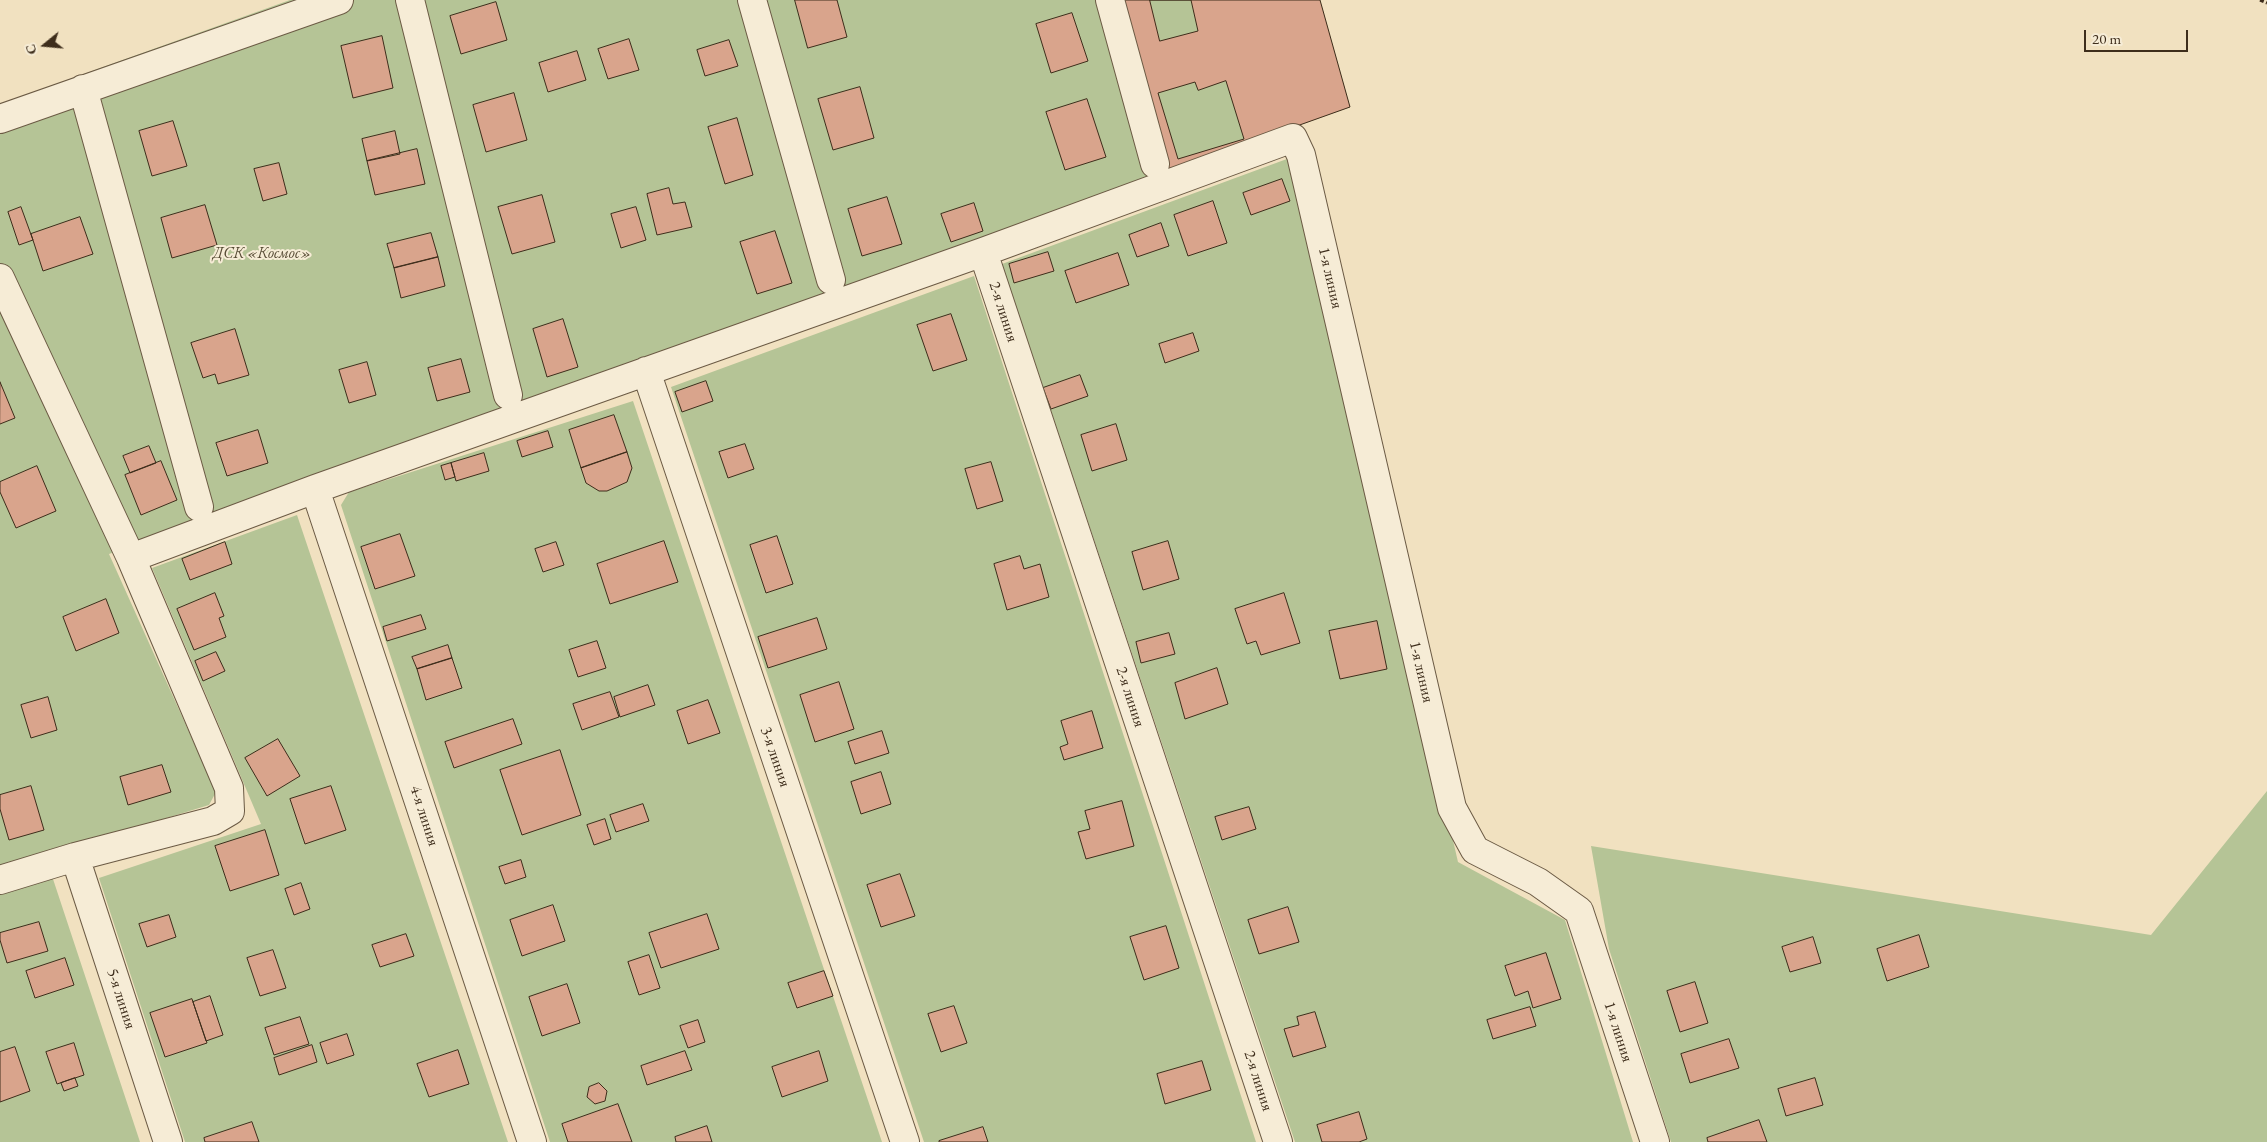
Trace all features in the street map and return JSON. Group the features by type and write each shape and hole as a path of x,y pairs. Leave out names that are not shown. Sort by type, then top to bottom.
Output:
{"lane":[{"path":"0,119 339,0"},
{"path":"410,0 508,395"},
{"path":"752,0 831,280"},
{"path":"1110,0 1155,164"},
{"path":"84,89 199,507"},
{"name":"1-я линия","path":"982,252 1293,138 1301,154 1452,808 1475,850 1538,882 1579,911 1655,1142"},
{"path":"131,558 315,489 982,252"},
{"name":"2-я линия","path":"982,252 1278,1142"},
{"path":"0,278 131,558 229,788 230,810 213,821 75,857 0,880"},
{"name":"3-я линия","path":"646,371 905,1142"},
{"name":"4-я линия","path":"315,489 532,1142"},
{"name":"5-я линия","path":"75,857 168,1142"}],"path":[{"path":"2260,0 2267,3"}],"green space":[{"name":"ДСК «Космос»","path":"290,0 1320,0 1350,107 109,554 216,792 209,805 0,869 0,104"},
{"path":"1295,156 1458,862 1565,920 1633,1142 1295,1142 1002,264"},
{"path":"974,276 1256,1142 924,1142 671,387"},
{"path":"633,401 882,1142 550,1142 341,505 349,492"},
{"path":"297,515 508,1142 185,1142 99,878 261,824 152,568"},
{"path":"2267,791 2267,1142 1671,1142 1609,949 1591,846 2151,935"},
{"path":"52,876 140,1142 0,1142 0,892"}],"building":[{"path":"795,0 837,0 847,37 808,48"},
{"path":"1121,0 1320,0 1350,107 1168,172"},
{"path":"1150,0 1191,0 1198,31 1160,41"},
{"path":"496,2 507,40 461,54 450,16"},
{"path":"1072,13 1088,61 1051,73 1036,24"},
{"path":"382,36 393,88 353,98 341,46"},
{"path":"629,39 639,70 608,79 598,49"},
{"path":"729,40 738,66 705,76 697,50"},
{"path":"577,51 586,80 548,92 539,63"},
{"path":"1226,81 1244,139 1178,159 1158,93 1195,82 1198,90"},
{"path":"860,87 874,138 833,150 818,99"},
{"path":"514,93 527,140 486,152 473,105"},
{"path":"1087,99 1106,157 1065,170 1046,112"},
{"path":"737,118 753,175 725,184 708,127"},
{"path":"173,121 187,166 152,176 139,131"},
{"path":"395,131 400,154 367,161 362,139"},
{"path":"417,149 425,184 375,195 367,161"},
{"path":"279,163 287,194 263,201 254,169"},
{"path":"1282,179 1290,201 1251,215 1243,193"},
{"path":"669,188 673,204 685,202 692,227 657,235 647,194"},
{"path":"542,195 555,242 512,254 498,207"},
{"path":"887,197 902,244 862,256 848,209"},
{"path":"1213,201 1227,243 1188,256 1174,215"},
{"path":"974,203 983,231 951,242 941,214"},
{"path":"205,205 217,245 172,258 161,218"},
{"path":"21,207 33,240 19,245 8,212"},
{"path":"636,207 646,240 621,248 611,214"},
{"path":"80,217 93,254 43,271 31,234"},
{"path":"1161,223 1169,246 1137,257 1129,235"},
{"path":"775,231 792,283 757,294 740,242"},
{"path":"431,233 438,257 394,268 387,244"},
{"path":"1048,252 1054,271 1014,283 1009,264"},
{"path":"1118,253 1129,285 1076,303 1065,271"},
{"path":"438,257 445,286 401,298 394,268"},
{"path":"951,314 967,360 933,371 917,325"},
{"path":"563,319 578,367 547,377 533,329"},
{"path":"235,329 249,375 218,384 215,374 203,378 191,343"},
{"path":"1193,333 1199,351 1165,363 1159,344"},
{"path":"461,359 470,392 437,401 428,368"},
{"path":"367,362 376,395 349,403 339,370"},
{"path":"1080,375 1088,396 1051,409 1043,388"},
{"path":"706,381 713,401 682,412 675,392"},
{"path":"0,382 15,418 0,424"},
{"path":"614,415 627,452 581,468 569,430"},
{"path":"1116,424 1127,460 1092,471 1081,435"},
{"path":"258,430 268,463 227,476 216,443"},
{"path":"548,431 553,447 522,457 517,441"},
{"path":"745,444 754,469 728,478 719,452"},
{"path":"149,446 156,463 130,473 123,456"},
{"path":"627,452 632,468 627,482 607,491 599,491 586,483 581,468"},
{"path":"484,453 489,471 456,481 451,463"},
{"path":"161,461 177,500 141,515 125,475"},
{"path":"991,462 1003,501 977,509 965,469"},
{"path":"451,463 455,477 445,480 441,466"},
{"path":"37,466 56,511 16,528 0,492 0,482"},
{"path":"400,534 415,576 375,589 361,547"},
{"path":"777,536 793,584 766,593 750,545"},
{"path":"664,541 678,582 610,604 597,564"},
{"path":"1168,541 1179,579 1143,590 1132,552"},
{"path":"225,542 232,564 190,580 182,559"},
{"path":"556,542 564,565 543,572 535,549"},
{"path":"1020,556 1024,569 1040,564 1049,597 1007,610 994,564"},
{"path":"215,593 224,616 219,618 226,637 194,650 177,609"},
{"path":"1284,593 1300,643 1261,655 1256,641 1247,644 1235,609"},
{"path":"106,599 119,633 76,651 63,617"},
{"path":"421,615 426,629 387,641 383,627"},
{"path":"817,618 827,649 768,668 758,637"},
{"path":"1377,621 1387,669 1340,679 1329,631"},
{"path":"1169,633 1175,654 1141,663 1136,642"},
{"path":"597,641 606,668 578,677 569,650"},
{"path":"448,645 452,658 417,669 412,657"},
{"path":"216,652 225,671 203,681 195,661"},
{"path":"452,658 462,688 426,700 417,669"},
{"path":"1217,668 1228,704 1185,719 1175,683"},
{"path":"839,682 854,729 815,742 800,695"},
{"path":"648,685 655,705 620,717 614,697"},
{"path":"610,692 619,717 582,730 573,704"},
{"path":"48,697 57,730 31,738 21,705"},
{"path":"708,700 720,733 688,744 677,711"},
{"path":"1092,711 1103,748 1064,760 1060,747 1068,744 1061,721"},
{"path":"513,719 522,744 454,768 445,742"},
{"path":"882,731 889,753 855,764 848,742"},
{"path":"278,739 300,776 267,796 245,758"},
{"path":"560,750 581,815 522,835 500,770"},
{"path":"162,765 171,792 128,805 120,777"},
{"path":"881,772 891,804 861,814 851,782"},
{"path":"31,786 44,830 9,840 0,809 0,795"},
{"path":"331,786 346,830 305,844 290,799"},
{"path":"1122,801 1134,846 1086,859 1078,832 1090,829 1085,811"},
{"path":"643,804 649,821 616,832 610,815"},
{"path":"1249,807 1256,829 1222,840 1215,817"},
{"path":"605,819 611,839 594,845 587,825"},
{"path":"265,830 279,875 230,891 215,846"},
{"path":"521,860 526,877 505,884 499,867"},
{"path":"900,874 915,916 881,927 867,885"},
{"path":"301,883 310,909 294,915 285,889"},
{"path":"553,905 565,941 522,956 510,920"},
{"path":"1288,907 1299,942 1259,954 1248,920"},
{"path":"707,914 719,949 661,968 649,933"},
{"path":"169,915 176,937 147,947 139,924"},
{"path":"39,922 48,951 7,963 0,940 0,933"},
{"path":"1166,926 1179,968 1144,980 1130,937"},
{"path":"406,934 414,956 380,967 372,945"},
{"path":"1919,935 1929,967 1887,981 1877,949"},
{"path":"1813,937 1821,963 1790,972 1782,947"},
{"path":"273,950 286,988 260,996 247,958"},
{"path":"1546,953 1561,999 1533,1008 1528,991 1515,996 1505,966"},
{"path":"649,955 660,988 639,995 628,962"},
{"path":"65,958 74,985 35,998 26,971"},
{"path":"824,971 833,996 797,1008 788,983"},
{"path":"1695,982 1708,1023 1680,1032 1667,991"},
{"path":"567,984 580,1023 542,1036 529,997"},
{"path":"210,996 223,1035 206,1041 193,1002"},
{"path":"192,999 207,1043 165,1057 150,1013"},
{"path":"954,1006 967,1043 941,1052 928,1014"},
{"path":"1530,1007 1536,1026 1493,1039 1487,1020"},
{"path":"1315,1012 1326,1047 1293,1057 1284,1029 1299,1025 1297,1017"},
{"path":"300,1017 309,1044 274,1055 265,1028"},
{"path":"698,1020 705,1042 688,1048 680,1026"},
{"path":"347,1034 354,1055 327,1064 320,1043"},
{"path":"1729,1039 1739,1068 1690,1083 1681,1054"},
{"path":"74,1043 84,1075 57,1084 46,1052"},
{"path":"312,1045 317,1062 279,1075 274,1058"},
{"path":"15,1047 30,1091 0,1102 0,1052"},
{"path":"458,1050 469,1084 429,1097 417,1064"},
{"path":"685,1051 692,1070 647,1085 641,1066"},
{"path":"819,1051 828,1081 782,1097 772,1067"},
{"path":"1202,1061 1211,1090 1165,1104 1157,1074"},
{"path":"75,1078 78,1086 64,1091 61,1083"},
{"path":"1815,1078 1823,1105 1786,1116 1778,1089"},
{"path":"599,1083 607,1091 605,1101 595,1104 587,1097 589,1087"},
{"path":"618,1104 632,1142 568,1142 562,1124"},
{"path":"1359,1112 1367,1139 1359,1142 1322,1142 1317,1125"},
{"path":"1759,1120 1767,1142 1708,1142 1707,1138"},
{"path":"252,1122 259,1142 205,1142 204,1138"},
{"path":"707,1126 712,1142 676,1142 675,1137"},
{"path":"983,1127 988,1142 939,1142 939,1141"}]}
